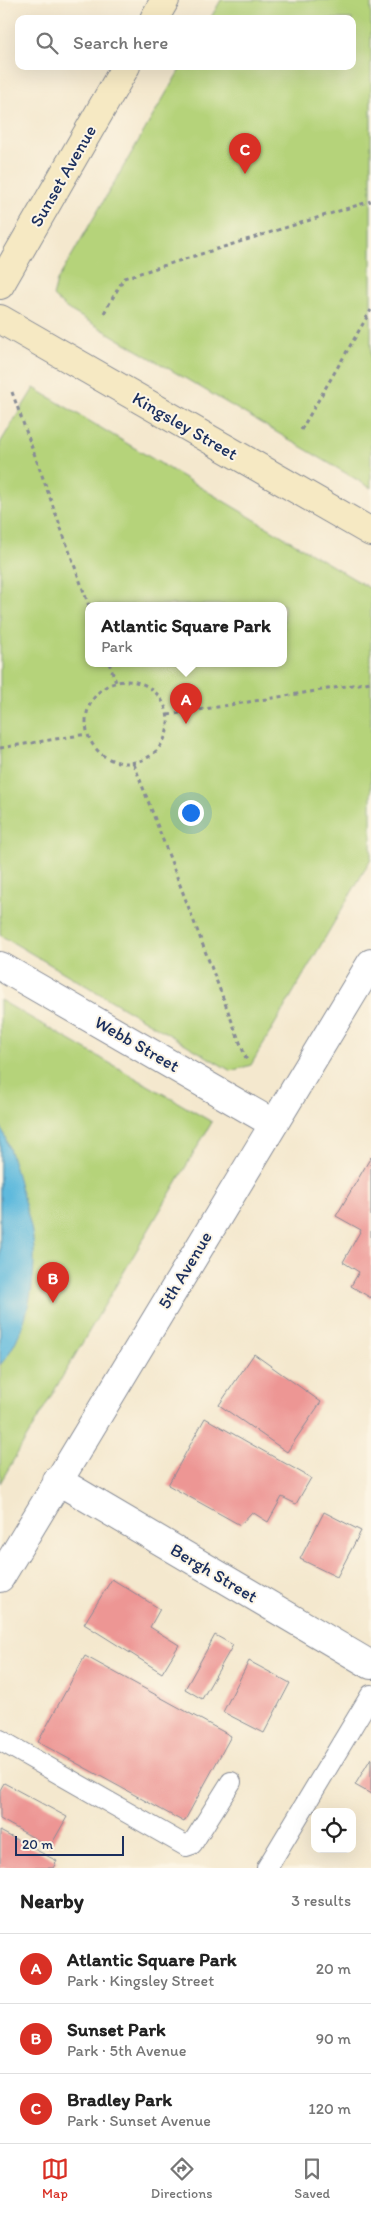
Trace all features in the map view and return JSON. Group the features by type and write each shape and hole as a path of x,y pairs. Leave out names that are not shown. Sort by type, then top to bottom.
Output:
{"street":[{"path":"156,15 165,0"},
{"name":"Sunset Avenue","path":"0,285 124,70"},
{"name":"Kingsley Street","path":"0,319 371,532"},
{"name":"5th Avenue","path":"0,1578 371,963"},
{"name":"Webb Street","path":"0,966 274,1124"},
{"name":"Bergh Street","path":"58,1480 371,1665"}],"lane":[{"path":"267,1868 371,1695"},
{"path":"0,1740 186,1846 192,1844 231,1782"}],"path":[{"path":"104,313 124,278 371,201"},
{"path":"301,430 371,310"},
{"path":"12,392 87,602"},
{"path":"110,667 116,682"},
{"path":"130,680 144,684 155,692 163,702 168,715 168,728 164,740 157,751 146,759 134,764 120,764 107,760 96,751 87,734 85,725 87,711 92,698 103,688 116,682 130,680"},
{"path":"168,715 371,682"},
{"path":"0,748 87,734"},
{"path":"134,764 247,1061"}],"green space":[{"path":"221,0 371,0 371,488 66,308 53,296 57,281 180,70 356,70 356,15 212,15"},
{"path":"34,388 371,589 371,859 251,1065 231,1071 0,935 0,443"},
{"path":"0,1000 212,1122 0,1483"}],"water":[{"path":"0,1124 12,1157 27,1212 32,1234 34,1264 31,1295 22,1326 9,1353 0,1365"}],"building":[{"path":"371,1157 371,1298 351,1286 359,1272 343,1262 361,1230 336,1216"},
{"path":"254,1354 321,1402 287,1452 219,1405"},
{"path":"205,1418 311,1478 296,1504 282,1497 268,1522 252,1512 240,1525 168,1485"},
{"path":"324,1512 361,1531 337,1577 300,1559"},
{"path":"112,1579 160,1609 150,1627 179,1645 162,1673 84,1624"},
{"path":"215,1635 233,1645 202,1699 185,1689"},
{"path":"85,1656 231,1736 184,1822 38,1742"},
{"path":"249,1661 290,1683 264,1733 223,1712"},
{"path":"371,1758 371,1794 355,1785"},
{"path":"4,1783 67,1817 50,1847 0,1819 0,1790"},
{"path":"0,1831 57,1861 53,1868 0,1868"}],"place":[{"name":"Bradley Park","path":"245,174"},
{"name":"Atlantic Square Park","path":"186,724"},
{"name":"Sunset Park","path":"53,1303"}]}
